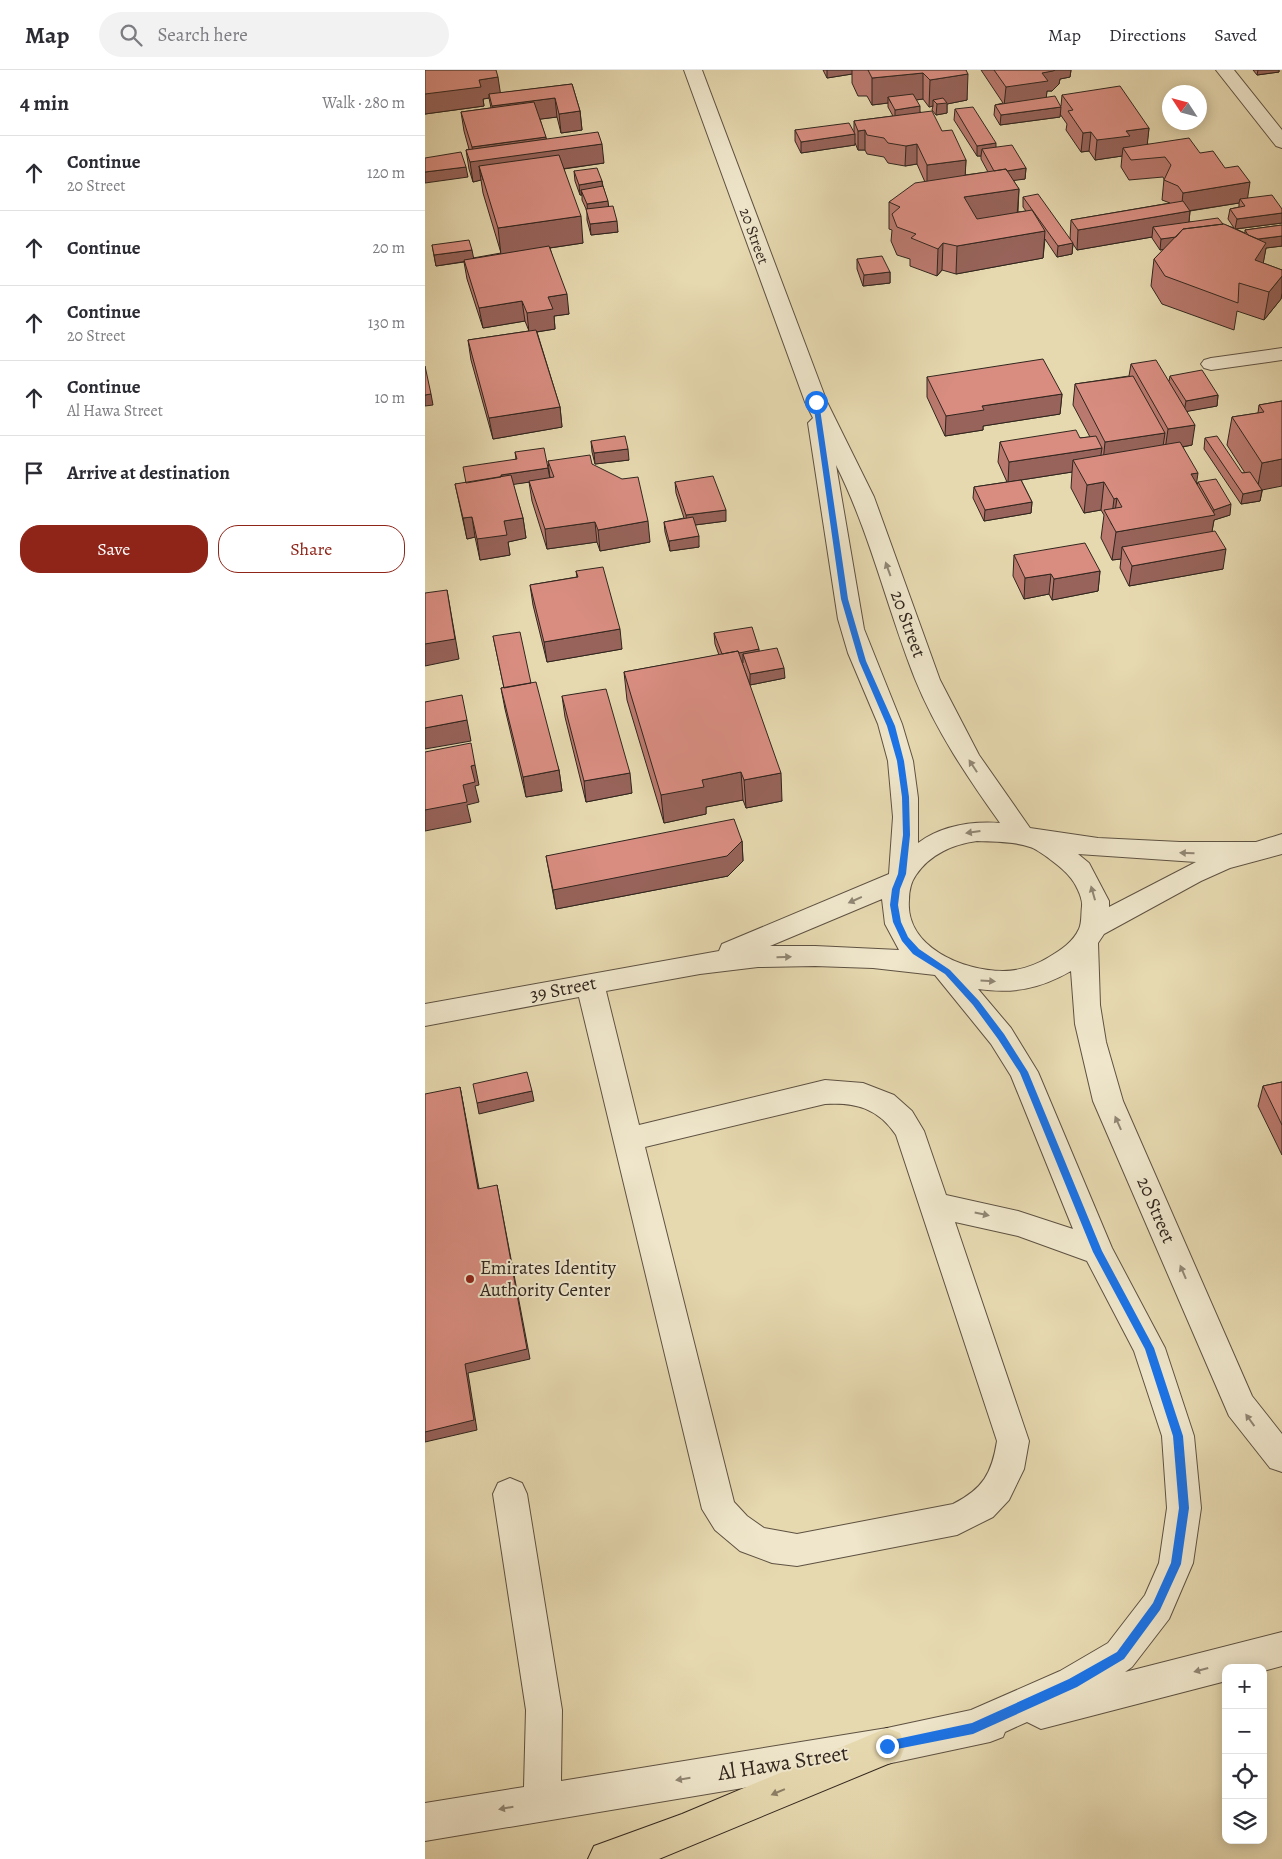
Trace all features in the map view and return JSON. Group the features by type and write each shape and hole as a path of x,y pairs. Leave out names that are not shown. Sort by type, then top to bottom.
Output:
{"main road":[{"path":"607,1859 683,1832 887,1746"}],"street":[{"name":"20 Street","path":"693,70 816,402 863,497 928,680 947,721 978,774 1030,836"},
{"path":"1225,70 1282,142"},
{"path":"1211,364 1282,354"},
{"name":"20 Street","path":"816,402 846,606 863,661 891,726 901,761 906,797 907,835 901,877"},
{"path":"1030,836 1061,851 1079,866 1091,886 1097,906 1089,935 1073,958 1056,969 1029,978 992,982 969,979 939,967 916,952 905,938 897,922 894,905 901,877 912,860 926,849 952,837 981,831 1030,836 1091,847 1146,852 1254,852"},
{"path":"1089,935 1191,874 1282,844"},
{"name":"39 Street","path":"700,963 769,937 901,877"},
{"name":"20 Street","path":"1089,935 1083,982 1086,1021 1094,1060 1108,1101 1240,1406 1265,1439 1282,1457"},
{"name":"39 Street","path":"425,1015 700,963 757,958 815,956 873,958 939,967"},
{"path":"939,967 1001,1036 1024,1072 1098,1252 1149,1348 1178,1436 1184,1508 1176,1564 1157,1607 1120,1655 1073,1683 973,1728"},
{"path":"590,984 719,1508 732,1526 751,1540 773,1548 797,1550 957,1519 976,1510 993,1497 1005,1480 1011,1461 1013,1442 909,1130 901,1117 890,1106 876,1098 859,1093 825,1092 629,1139"},
{"path":"934,1206 1013,1220 1056,1234 1098,1252"},
{"path":"510,1494 544,1710 542,1802"},
{"name":"Al Hawa Street","path":"425,1822 887,1746 973,1728 1282,1649"}],"building":[{"path":"425,70 496,70 498,77 479,80 481,87 425,94"},
{"path":"868,70 966,70 968,74 930,80 923,73 872,78"},
{"path":"994,70 1055,70 1042,73 1048,81 1006,87"},
{"path":"572,84 580,111 559,114 555,98 492,106 489,94"},
{"path":"1120,86 1149,128 1126,131 1130,136 1097,140 1091,132 1083,133 1068,111 1073,110 1062,95"},
{"path":"913,94 920,106 895,110 888,97"},
{"path":"1055,96 1061,107 1001,115 995,105"},
{"path":"943,98 947,103 937,104 933,100"},
{"path":"534,102 546,137 472,147 461,112"},
{"path":"973,107 996,143 977,146 955,109"},
{"path":"932,111 942,131 952,130 966,160 927,165 917,144 906,146 888,143 884,138 867,135 865,130 858,131 854,121"},
{"path":"849,123 855,134 801,142 795,130"},
{"path":"598,132 602,144 470,162 466,150"},
{"path":"1189,138 1200,153 1213,151 1225,168 1238,166 1250,182 1183,193 1178,186 1164,180 1171,165 1165,157 1131,160 1123,148"},
{"path":"1012,145 1026,168 994,171 982,149"},
{"path":"461,152 466,167 425,172 425,158"},
{"path":"559,155 581,216 498,228 479,166"},
{"path":"597,168 602,181 579,185 574,171"},
{"path":"1006,169 1019,189 964,197 977,219 1032,210 1045,231 957,246 943,243 938,249 911,238 916,234 897,227 892,214 900,207 889,202 915,183"},
{"path":"603,186 608,201 587,204 581,190"},
{"path":"1038,194 1073,243 1058,246 1023,197"},
{"path":"1272,195 1282,209 1282,213 1237,219 1230,209 1245,206 1240,199"},
{"path":"1183,201 1190,211 1078,230 1071,220"},
{"path":"613,206 617,221 590,224 586,209"},
{"path":"1218,218 1223,224 1183,229 1176,237 1161,239 1153,227"},
{"path":"1224,224 1266,243 1255,260 1282,270 1282,276 1269,292 1239,283 1238,303 1165,276 1154,259 1183,229"},
{"path":"1282,225 1282,236 1258,239 1248,235 1245,230"},
{"path":"469,240 472,250 434,255 432,245"},
{"path":"549,246 567,294 548,297 553,309 527,313 522,301 479,308 464,260"},
{"path":"882,256 890,272 864,275 857,259"},
{"path":"536,330 560,407 489,418 468,340"},
{"path":"1043,359 1062,394 982,406 984,410 946,416 927,377"},
{"path":"1156,360 1195,425 1168,429 1131,364"},
{"path":"425,366 431,394 425,395"},
{"path":"1202,370 1218,395 1186,401 1170,376"},
{"path":"1133,376 1165,433 1105,442 1075,384"},
{"path":"1282,401 1282,459 1262,463 1232,417 1264,412 1259,405"},
{"path":"1076,430 1080,438 1096,436 1102,448 1009,462 1000,442"},
{"path":"625,436 628,449 594,453 591,441"},
{"path":"1217,436 1242,473 1250,472 1262,490 1243,494 1205,438"},
{"path":"1180,442 1198,473 1191,474 1215,515 1116,532 1104,510 1122,507 1117,498 1114,499 1104,482 1087,485 1073,460"},
{"path":"544,448 548,468 501,475 501,477 466,483 463,467 517,459 515,452"},
{"path":"590,455 592,464 622,479 638,477 648,521 598,530 595,522 545,529 529,481 554,477 548,461"},
{"path":"511,475 523,518 504,521 507,535 477,539 472,517 463,518 455,484"},
{"path":"713,476 726,510 686,515 675,482"},
{"path":"1216,479 1231,504 1214,510 1198,482"},
{"path":"1021,480 1032,502 985,510 974,487"},
{"path":"693,517 699,536 669,541 664,522"},
{"path":"1215,531 1226,549 1132,566 1122,547"},
{"path":"1085,543 1100,571 1054,579 1051,574 1025,578 1014,555"},
{"path":"603,567 620,629 544,642 530,585 578,577 576,571"},
{"path":"447,590 455,639 425,644 425,593"},
{"path":"752,627 759,649 722,654 714,633"},
{"path":"520,632 531,683 504,688 493,636"},
{"path":"777,648 784,668 750,674 743,654"},
{"path":"738,651 781,773 744,780 741,772 702,780 704,787 661,795 624,672"},
{"path":"536,682 559,770 523,777 501,688"},
{"path":"606,689 630,773 584,781 562,696"},
{"path":"462,695 467,720 425,728 425,702"},
{"path":"471,743 475,765 471,766 475,782 463,785 467,802 425,810 425,752"},
{"path":"734,819 742,841 727,856 553,890 546,856"},
{"path":"527,1072 532,1091 477,1103 473,1084"},
{"path":"1282,1082 1282,1125 1263,1086"},
{"name":"Emirates Identity Authority Center","path":"460,1087 478,1189 497,1185 527,1349 465,1364 474,1420 425,1432 425,1094"}],"place":[{"name":"Emirates Identity Authority Center","path":"470,1279"}],"route":[{"path":"816,402 845,599 852,629 863,661 891,726 901,761 906,797 907,835 902,874 896,889 894,905 897,922 905,938 916,952 947,972 976,1003 1001,1036 1024,1072 1098,1252 1149,1348 1178,1436 1184,1508 1176,1564 1157,1607 1120,1655 1073,1683 973,1728 887,1746"}]}
